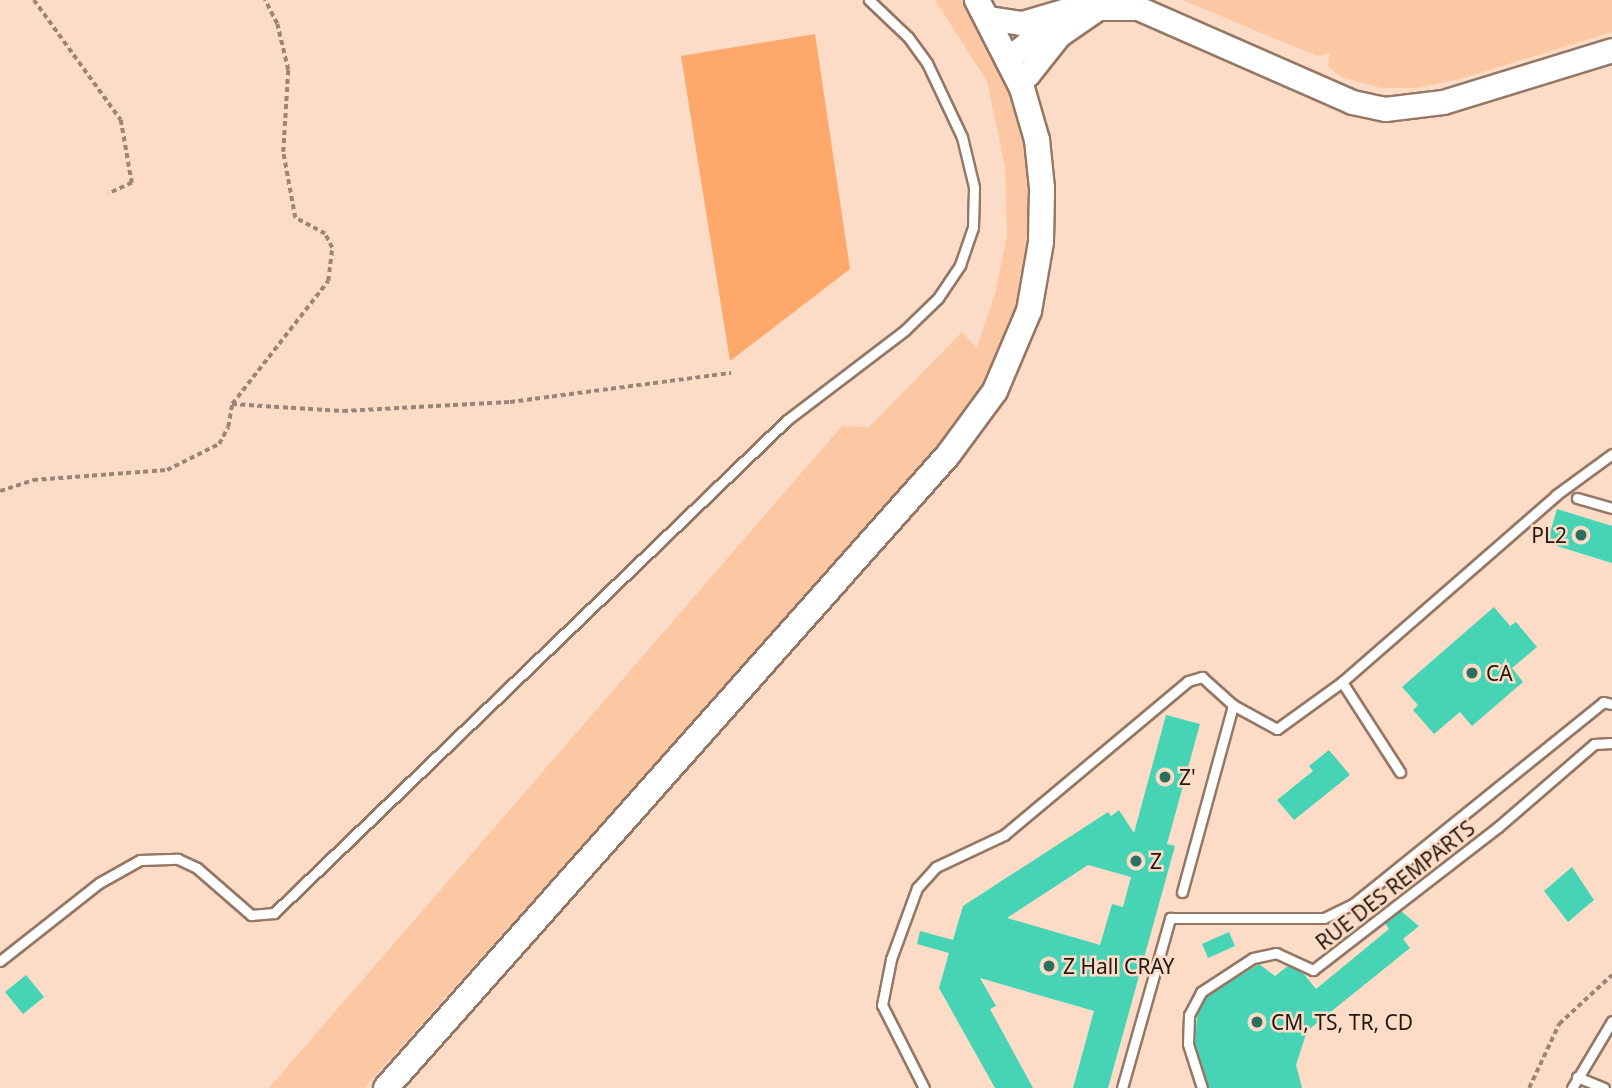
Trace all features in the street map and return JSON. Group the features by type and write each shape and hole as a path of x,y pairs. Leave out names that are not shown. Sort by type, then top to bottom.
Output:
{"main road":[{"path":"386,1088 840,578 986,407 1023,327 1041,242 1041,166 1013,68 983,9"}],"street":[{"path":"1051,17 1044,30 1013,68 1028,74 1059,34 1094,4"},
{"path":"983,9 1022,23 1094,4 1138,8 1352,102 1385,109 1443,102 1612,50"}],"lane":[{"path":"0,961 99,883 140,860 178,859 197,868 251,915 274,913 787,420 905,330 939,298 960,265 972,228 974,187 948,100 927,63 908,37 869,0"},
{"path":"924,1088 882,1005 891,959 917,888 936,867 1004,835 1188,681 1202,677 1233,705 1277,729 1342,682 1556,495 1612,454"},
{"path":"1577,498 1612,508"},
{"path":"1342,682 1400,772"},
{"path":"1122,1088 1170,918 1324,918 1353,904 1603,702 1612,704"},
{"path":"1182,892 1233,705"},
{"name":"RUE DES REMPARTS","path":"1202,1088 1188,1044 1189,1015 1202,992 1253,958 1276,953 1313,970 1426,885 1594,744 1612,743"},
{"path":"1572,1088 1612,1021"},
{"path":"1577,1077 1604,1088"}],"path":[{"path":"34,0 121,120 132,183 108,194"},
{"path":"0,491 33,480 167,470 219,443 228,427 232,404 310,307 333,266 325,234 295,218 283,152 288,70 277,24 265,0"},
{"path":"232,404 344,411 496,403 731,373"},
{"path":"1530,1088 1559,1024 1612,975"}],"shaded area":[{"path":"935,0 960,0 968,10 1007,84 1028,163 1032,222 1019,301 985,387 960,424 364,1088 269,1088 842,426 869,427 962,332 977,348 995,294 1007,235 1005,167 987,81"},
{"path":"1182,0 1612,0 1612,32 1460,79 1417,88 1381,88 1341,77 1328,66 1330,53 1317,56"},
{"path":"815,34 850,269 730,361 681,56"}],"building":[{"name":"PL2","path":"1557,509 1612,526 1612,563 1547,543"},
{"name":"CA","path":"1494,607 1510,626 1516,622 1537,647 1512,668 1523,682 1472,726 1460,712 1434,734 1413,710 1418,705 1402,687"},
{"path":"1166,715 1200,724 1167,844 1175,846 1108,1088 1073,1088 1094,1011 980,978 996,1006 990,1009 1033,1088 995,1088 939,988 949,953 917,944 920,931 953,940 963,906 1108,812 1111,816 1119,810 1134,833","holes":["1088,865 1131,877 1123,907 1112,904 1100,945 1007,918"]},
{"path":"1329,750 1350,775 1294,820 1277,800 1313,771 1309,766"},
{"path":"1572,867 1594,900 1568,922 1544,891"},
{"name":"CM, TS, TR, CD","path":"1401,911 1419,926 1403,939 1410,948 1307,1031 1296,1065 1302,1088 1209,1088 1195,1043 1197,1017 1206,997 1259,964 1275,976 1288,966 1303,973 1316,989 1389,929 1385,923"},
{"path":"1229,932 1235,946 1208,958 1202,944"},
{"path":"26,975 44,997 23,1014 5,992"}],"place":[{"name":"PL2","path":"1581,535"},
{"name":"CA","path":"1472,673"},
{"name":"Z'","path":"1165,777"},
{"name":"Z","path":"1136,861"},
{"name":"Z Hall CRAY","path":"1049,966"},
{"name":"CM, TS, TR, CD","path":"1257,1022"}]}
